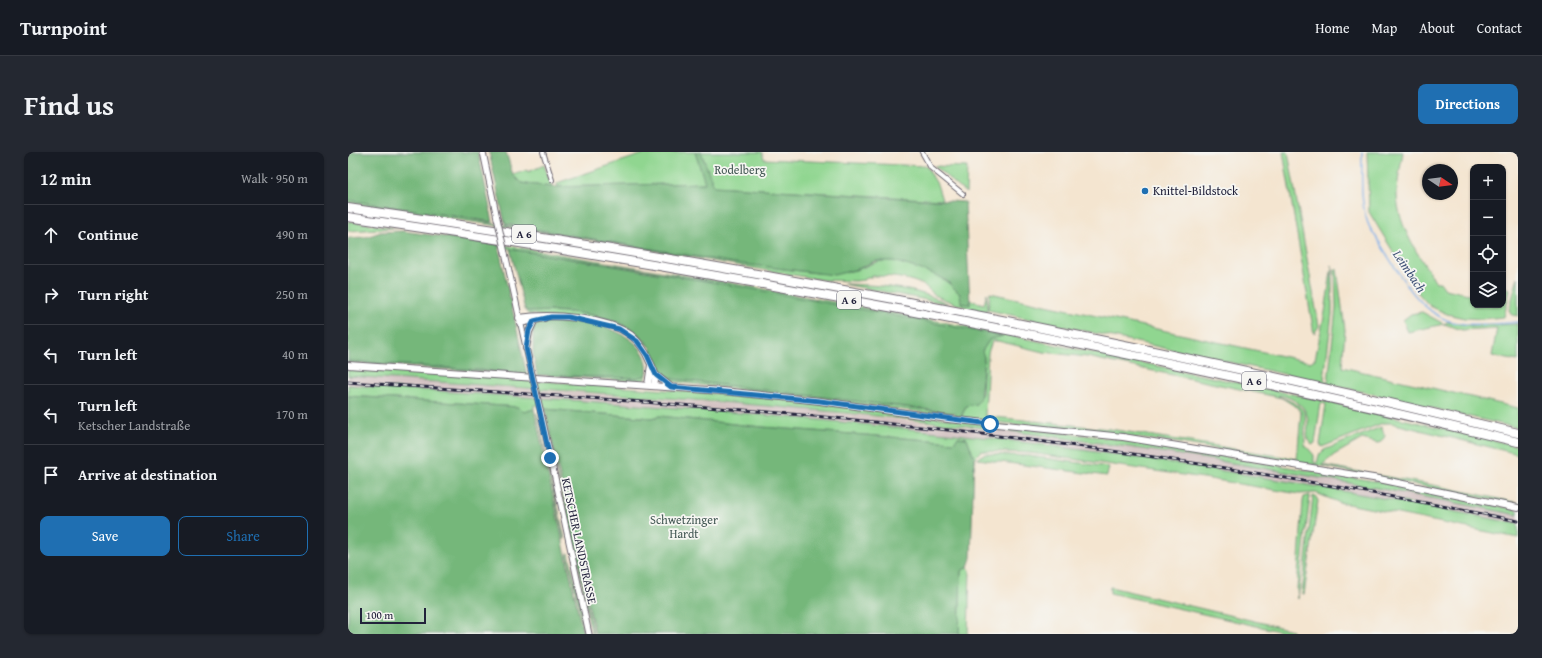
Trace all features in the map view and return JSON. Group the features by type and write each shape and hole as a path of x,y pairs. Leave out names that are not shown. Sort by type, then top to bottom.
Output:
{"highway":[{"name":"A 6","path":"348,208 634,253 987,317 1252,372 1518,432"},
{"name":"A 6","path":"348,217 513,241 698,272 987,326 1242,378 1518,442"}],"main road":[{"path":"520,320 534,321 551,317"},
{"path":"520,320 551,317 575,318 619,329 637,341 651,363 656,375 671,387"},
{"path":"526,348 529,330 534,321"},
{"path":"651,363 651,385"},
{"path":"348,365 651,385 820,401 948,419 1154,442 1378,479 1518,508"},
{"path":"651,385 656,375"}],"street":[{"name":"KETSCHER LANDSTRASSE","path":"483,152 589,634"},
{"path":"543,152 552,180"},
{"path":"922,152 931,168 963,194"}],"shaded area":[{"path":"348,376 788,408 1038,435 1235,463 1437,499 1518,515 1518,524 1276,479 1037,444 787,417 348,385"}],"green space":[{"path":"348,152 478,152 493,222 348,200"},
{"path":"489,152 506,152 513,175 521,183 552,187 705,183 695,152 701,152 714,186 965,202 970,305 961,303 960,294 947,281 931,273 893,261 875,261 858,269 834,275 734,263 505,224"},
{"path":"649,152 695,152 706,183 558,187 557,183"},
{"name":"Rodelberg","path":"701,152 762,152 764,159 926,166 937,184 942,200 713,186"},
{"path":"1283,152 1288,152 1319,326 1314,334"},
{"path":"1367,152 1403,152 1398,179 1397,195 1401,218 1410,241 1436,282 1440,282 1445,289 1470,294 1470,308 1506,308 1504,317 1482,319 1464,318 1447,314 1430,306 1419,294 1369,212"},
{"path":"544,165 552,187 521,183 513,175 527,170 528,172"},
{"path":"934,166 967,167 966,193"},
{"path":"348,200 635,247 808,272 843,272 856,270 882,261 893,261 936,275 953,287 970,305 970,300 984,304 987,293 987,310 977,310 954,303 935,295 922,284 901,278 871,276 871,278 856,281 823,280 578,238 348,203"},
{"path":"348,221 397,228 348,231"},
{"path":"402,231 498,244 526,371 507,372 348,361 348,238 366,237 381,232"},
{"path":"498,244 743,285 985,330 986,333 646,270 498,247"},
{"path":"510,249 742,287 1003,336 990,339 982,351 984,357 980,400 976,404 966,406 961,417 955,417 955,413 673,379 662,371 651,348 643,338 633,330 618,322 580,313 552,311 535,312 525,310"},
{"path":"1332,265 1332,314 1324,380 1328,382 1336,308 1335,269 1337,269 1345,330 1342,367 1518,408 1518,428 1321,382 988,310 990,293 1310,362 1315,359 1325,312"},
{"path":"1518,277 1518,316 1512,315 1509,310"},
{"path":"843,284 883,286 910,290 936,298 948,304"},
{"path":"1506,287 1510,289 1506,308"},
{"path":"523,308 530,312 579,313 610,320 625,326 638,335 649,346 620,326 528,314"},
{"path":"1422,312 1444,324 1408,332 1403,320 1411,314"},
{"path":"548,319 562,319 595,324 627,337 639,347 646,360 647,375 637,378 537,375 533,354 533,328 538,322"},
{"path":"1447,322 1475,326 1518,324 1518,361 1492,356 1497,328 1462,330 1444,324"},
{"path":"989,331 1321,400 1518,446 1518,454 1391,423 1383,423 1322,447 1320,444 1326,404 1321,403 1315,443 1312,445 1307,439 1308,423 1306,412 1303,407 1290,398 1278,396 1298,405 1305,414 1305,445 1314,455 1314,463 1317,463 1319,455 1324,450 1381,427 1385,436 1381,442 1378,443 1362,439 1334,455 1322,465 1443,487 1518,503 1518,505 1321,466 1180,443 961,418 966,406 976,404 982,393 984,357 981,352 990,339 1003,336 987,333","holes":["992,341 998,341 1043,352 1087,357 1282,398 1298,408 1301,413 1297,459 1110,429 985,416 988,353"]},
{"path":"651,349 662,371 673,379 952,413 952,416 668,381 661,376 655,367 650,353"},
{"path":"1132,349 1518,436 1518,438 1131,352"},
{"path":"348,361 507,372 526,371 527,375 348,363"},
{"path":"348,367 763,397 1117,439 1374,481 1518,510 1518,515 1293,473 1067,438 844,413 632,395 348,376"},
{"path":"537,375 637,378 647,375 644,380 634,381"},
{"path":"348,385 728,412 956,434 1097,452 1238,473 1378,497 1518,524 1518,538 1338,502 1316,493 1299,494 1204,478 1030,453 981,451 976,456 974,469 974,458 967,438 958,437 954,442 762,427 660,416 652,418 545,409 544,406 534,405 534,409 524,412 519,407 348,396"},
{"path":"348,396 519,407 524,412 534,409 583,634 348,634"},
{"name":"Schwetzinger Hardt","path":"545,409 652,418 660,416 762,427 954,442 958,437 967,438 974,458 971,558 968,567 961,571 959,634 595,634"},
{"path":"537,413 565,539 564,540"},
{"path":"544,413 573,543 569,528"},
{"path":"986,454 1029,456 1109,467 1107,476 978,459 980,456"},
{"path":"1310,495 1298,599 1297,589 1303,501 1304,497"},
{"path":"1313,496 1316,497 1318,501 1304,594 1302,594"},
{"path":"567,553 569,554 587,634 585,634"},
{"path":"576,555 591,623 593,634 589,623"},
{"path":"968,567 970,570 968,634 959,634 961,571"},
{"path":"1110,587 1292,630 1292,634 1110,593"}],"waterway":[{"name":"Leimbach","path":"1362,152 1362,191 1366,219 1396,270 1417,298 1429,310 1442,318 1457,323 1479,325 1518,322"}],"railway":[{"path":"348,382 743,410 955,431 1197,464 1358,490 1518,521"}],"place":[{"name":"Knittel-Bildstock","path":"1145,191"}],"route":[{"path":"550,458 526,348 529,330 534,321 551,317 568,317 587,320 612,326 630,335 642,347 656,375 671,387 820,401 990,424"}]}
